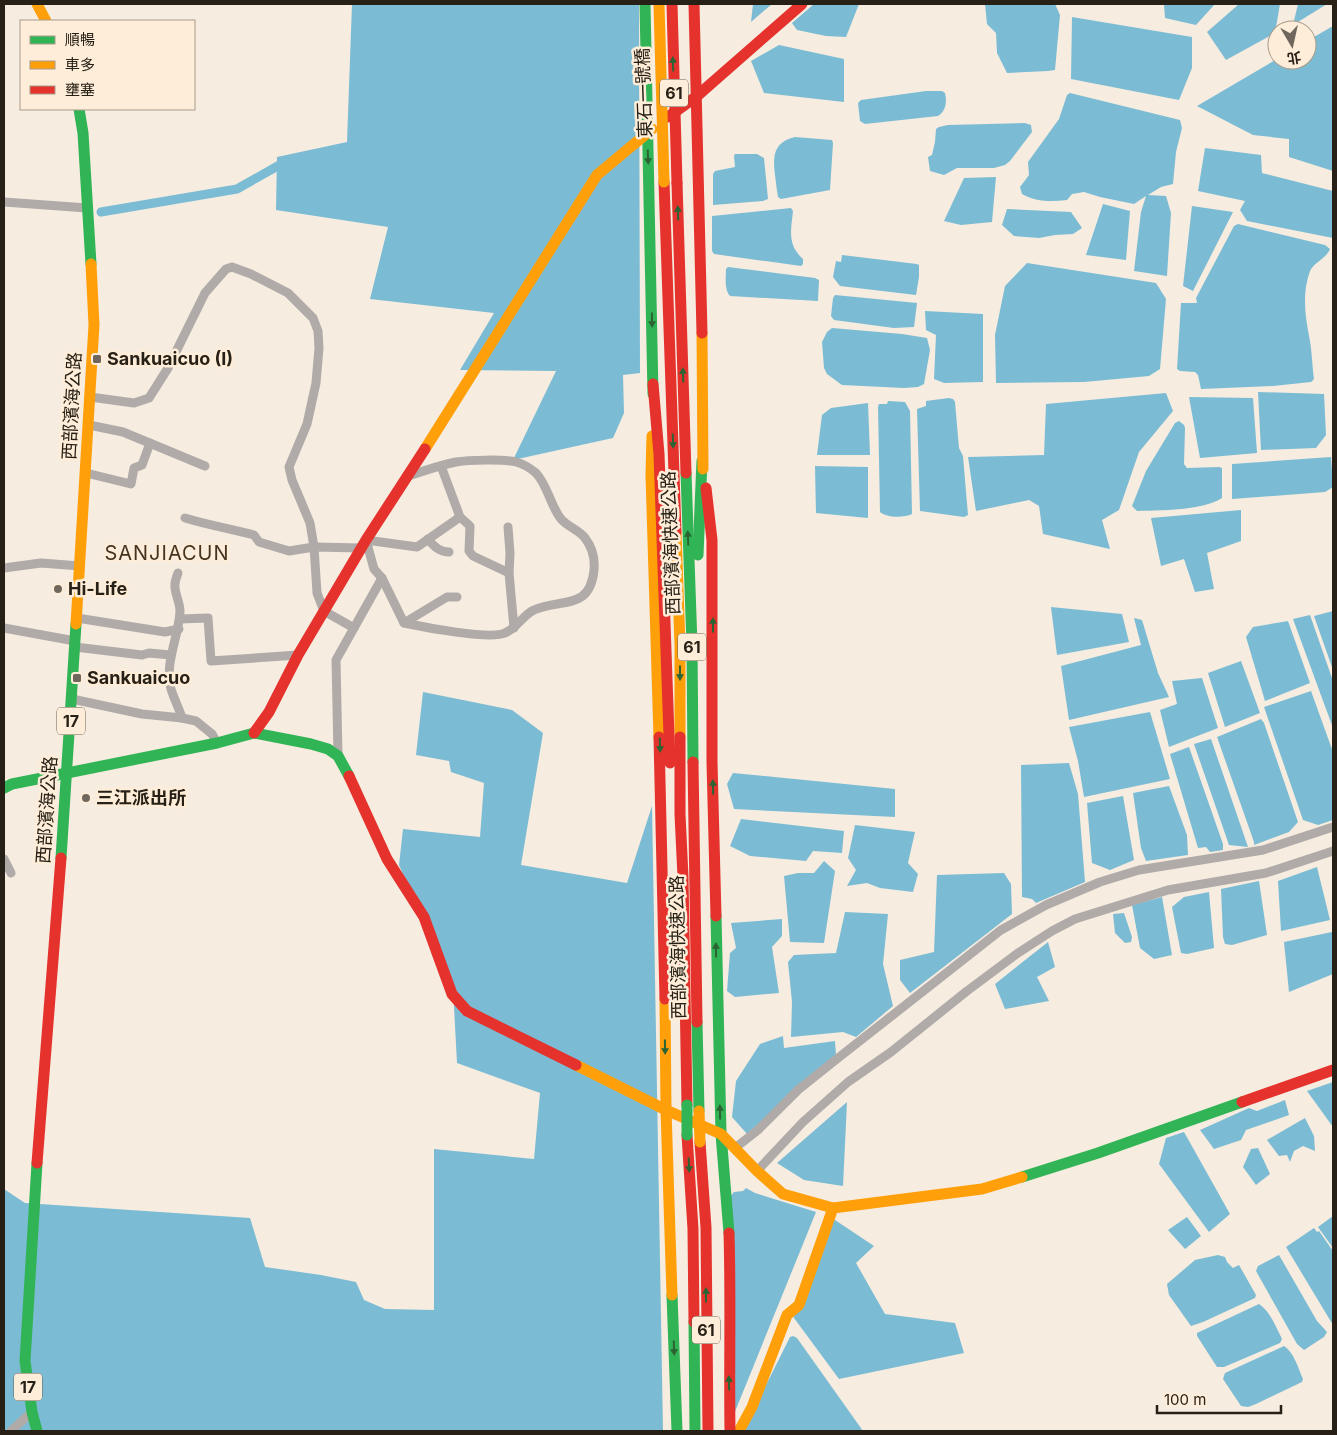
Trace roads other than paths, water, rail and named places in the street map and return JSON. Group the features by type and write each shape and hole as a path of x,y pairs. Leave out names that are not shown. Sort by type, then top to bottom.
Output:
{"main road":[{"path":"38,4 46,20"},
{"path":"645,4 653,384 651,475 663,866 666,1110 676,1431"},
{"name":"東石一號橋","path":"659,4 664,182"},
{"name":"東石一號橋","path":"672,4 677,182"},
{"path":"694,4 701,280 702,461 698,556 701,806 696,942"},
{"path":"254,733 269,712 298,656 363,544 408,476 597,175 647,132 697,96 802,4"},
{"name":"西部濱海公路","path":"37,1431 32,1412 25,1361 26,1338 40,1109 67,774 94,325 83,133 79,110"},
{"name":"西部濱海快速公路","path":"664,182 680,645 680,814 684,877 683,942 687,1135 693,1237 695,1431"},
{"name":"西部濱海快速公路","path":"677,182 692,645 699,1112 706,1228 708,1431"},
{"path":"653,384 660,482 676,884 683,942"},
{"path":"702,461 712,540 712,762 721,1134 728,1211 731,1315 730,1431"},
{"path":"4,788 12,784 217,743 254,733 328,749 338,756 388,859 424,917 452,994 467,1011 666,1110 721,1134 783,1194 832,1208 982,1189 1098,1153 1333,1070"},
{"path":"739,1431 752,1407 787,1315 799,1305 832,1208"}],"street":[{"path":"4,202 88,208"},
{"path":"90,397 134,404 149,398 168,368 204,293 226,269 232,268 251,274 288,293 314,318 318,332 319,348 318,366 307,424 289,467 292,480 310,523 317,593 324,611 354,628"},
{"path":"89,425 124,432 205,466"},
{"path":"86,473 131,484 134,468 142,465 150,443"},
{"path":"404,623 488,636 504,634 514,628 533,610 577,600 586,594 593,579 595,562 591,548 585,538 563,521 537,475 528,466 508,461 458,462 408,476"},
{"path":"441,466 460,517 470,526 469,551 473,556 508,573"},
{"path":"185,518 215,527 254,535 259,542 289,551 363,544 417,547 460,517"},
{"path":"508,527 510,554 508,573 514,628"},
{"path":"428,539 433,546 444,552 449,552"},
{"path":"363,544 374,569 382,578 404,623"},
{"path":"4,568 42,563 80,566"},
{"path":"178,573 174,584 180,607 180,619 172,655 170,677 171,688 182,718"},
{"path":"338,756 336,660 382,578"},
{"path":"404,623 447,597 457,597"},
{"path":"77,618 165,632 179,629"},
{"path":"180,619 208,618 211,661 298,656"},
{"path":"4,628 75,644 142,655 149,653 172,655"},
{"path":"72,699 142,714 182,718 196,722 212,734 217,743"},
{"path":"737,1149 798,1090 871,1032 1001,930 1046,905 1100,882 1139,870 1263,850 1333,827"},
{"path":"754,1168 848,1082 891,1052 967,990 1052,931 1075,919 1168,890 1266,873 1333,851"},
{"path":"4,859 11,873"},
{"path":"11,1431 32,1412"}],"water":[{"path":"352,4 639,4 640,373 623,375 624,413 613,438 513,460 556,371 460,370 494,313 370,299 388,227 276,210 277,157 347,142"},
{"path":"753,4 772,4 751,22"},
{"path":"814,4 859,4 846,37 826,36 797,30 792,23"},
{"path":"985,4 1055,4 1060,15 1055,70 1007,73 997,53 996,33 987,24"},
{"path":"1164,4 1215,4 1196,25 1165,18"},
{"path":"1239,4 1280,4 1277,20 1267,20 1267,37 1226,60 1207,32"},
{"path":"1298,4 1327,4 1301,20 1294,20"},
{"path":"1072,17 1192,37 1192,68 1179,100 1071,79"},
{"path":"1333,26 1333,171 1289,157 1289,139 1253,135 1197,106 1267,65 1267,70 1317,70 1317,35"},
{"path":"779,45 844,59 844,102 764,93 751,61"},
{"path":"926,91 942,91 945,93 945,106 943,112 938,116 865,124 860,121 858,103 861,100"},
{"path":"1070,93 1180,120 1182,128 1176,152 1173,184 1161,187 1148,195 1166,196 1171,213 1167,276 1134,271 1141,212 1146,196 1134,204 1084,192 1072,194 1067,200 1055,201 1038,200 1022,194 1020,187 1029,175 1028,162 1059,119 1067,95"},
{"path":"1025,123 1031,125 1032,132 1005,165 994,168 957,168 944,175 930,171 928,157 932,155 936,129 939,127 948,125"},
{"path":"795,137 832,140 830,190 781,199 778,197 774,158 780,145 786,140"},
{"path":"1205,148 1261,155 1262,173 1333,191 1333,238 1247,221 1240,210 1245,201 1198,191"},
{"path":"735,154 757,154 764,158 768,199 713,205 713,174 715,171 735,167"},
{"path":"996,177 992,222 961,225 944,221 964,178"},
{"path":"1103,204 1130,211 1126,260 1086,255"},
{"path":"1192,206 1233,212 1193,291 1183,286"},
{"path":"791,208 793,211 791,225 792,243 803,259 801,266 714,254 712,251 712,216"},
{"path":"1007,209 1071,212 1082,228 1073,234 1039,238 1014,236 1002,225"},
{"path":"1238,224 1325,245 1330,249 1314,265 1307,279 1305,312 1314,379 1311,382 1273,386 1201,389 1198,375 1195,372 1177,369 1181,303 1197,303 1196,298 1234,226"},
{"path":"842,255 919,265 916,295 840,286 833,277 836,261 841,262"},
{"path":"1027,263 1156,283 1166,299 1160,369 1149,376 1084,382 996,383 995,335 1005,286"},
{"path":"728,267 815,278 819,280 818,301 730,296 726,283 726,269"},
{"path":"835,295 917,303 914,327 894,328 834,320 831,316"},
{"path":"925,311 983,314 983,382 944,383 934,379 936,335 926,330"},
{"path":"832,328 927,338 930,350 924,384 918,387 904,388 842,385 827,374 824,368 822,342 827,332"},
{"path":"1258,392 1324,394 1326,435 1316,448 1261,450"},
{"path":"1166,393 1173,411 1139,452 1119,510 1102,520 1110,549 1043,534 1039,506 1029,500 976,511 968,457 1044,455 1046,404"},
{"path":"1189,397 1253,398 1257,453 1200,458"},
{"path":"949,398 955,402 959,448 963,456 968,515 964,517 920,511 917,409 926,406 926,401"},
{"path":"888,401 905,402 910,411 912,514 896,517 880,512 878,407 879,404 887,404"},
{"path":"868,403 870,455 817,455 822,415 831,408"},
{"path":"1179,421 1185,428 1184,464 1187,468 1222,468 1222,498 1192,508 1137,511 1132,506 1146,471 1175,423"},
{"path":"1331,457 1333,487 1325,492 1232,499 1232,464"},
{"path":"815,466 868,467 868,518 816,513"},
{"path":"1241,510 1241,541 1207,553 1214,589 1195,592 1184,559 1161,566 1151,518"},
{"path":"1051,607 1122,614 1129,642 1057,655"},
{"path":"1333,611 1333,670 1314,616"},
{"path":"1310,615 1333,681 1333,728 1293,619"},
{"path":"1134,618 1142,620 1158,673 1169,697 1069,720 1061,666 1141,645"},
{"path":"1288,621 1310,683 1265,701 1246,637 1253,627"},
{"path":"1241,661 1260,713 1225,727 1208,673"},
{"path":"1202,678 1218,728 1169,747 1160,710 1177,704 1172,681"},
{"path":"1311,691 1333,752 1333,820 1318,825 1303,820 1264,707"},
{"path":"423,692 512,710 543,733 521,865 627,883 652,806 663,1431 4,1431 4,1189 25,1203 250,1218 265,1267 356,1282 364,1300 385,1309 434,1310 434,1149 534,1159 540,1093 457,1063 453,988 399,865 403,829 480,837 484,783 451,772 449,761 416,755"},
{"path":"1150,712 1170,779 1084,797 1078,761 1069,727"},
{"path":"1261,719 1298,822 1289,832 1254,845 1217,737"},
{"path":"1211,739 1248,847 1229,845 1194,744"},
{"path":"1189,747 1223,844 1223,850 1210,852 1206,847 1198,848 1170,754"},
{"path":"1069,763 1078,794 1085,882 1036,903 1032,899 1022,897 1021,765"},
{"path":"733,773 895,789 895,817 734,809 727,784"},
{"path":"1169,786 1187,835 1188,855 1146,861 1141,848 1133,793"},
{"path":"1123,796 1134,860 1110,870 1092,863 1087,803"},
{"path":"741,819 844,831 842,853 813,851 806,861 750,856 730,846"},
{"path":"855,825 915,832 908,863 918,874 913,892 880,888 867,883 847,886 856,870 848,858"},
{"path":"824,861 835,871 824,943 790,942 784,876 798,873 814,873"},
{"path":"1317,867 1330,920 1281,931 1278,881"},
{"path":"1004,873 1011,884 1012,914 910,993 900,980 900,960 934,952 937,875"},
{"path":"1259,881 1267,935 1232,945 1225,944 1221,889"},
{"path":"1209,892 1214,948 1187,954 1181,953 1172,907 1184,897"},
{"path":"1162,897 1172,955 1154,959 1140,948 1132,905"},
{"path":"845,912 888,914 883,964 893,1006 856,1037 843,1032 791,1037 792,1002 788,962 794,955 836,953"},
{"path":"1124,913 1132,937 1131,942 1125,943 1115,933 1113,914"},
{"path":"782,919 782,936 772,947 779,993 735,997 727,991 730,953 736,948 731,923"},
{"path":"1332,932 1333,974 1289,992 1284,942"},
{"path":"1048,942 1055,967 1037,977 1049,1001 1005,1009 995,984"},
{"path":"783,1036 784,1048 835,1041 836,1055 747,1134 732,1117 736,1081 760,1044"},
{"path":"1333,1082 1333,1127 1307,1091"},
{"path":"1285,1100 1289,1115 1246,1130 1241,1140 1214,1149 1200,1130 1249,1108 1257,1111"},
{"path":"847,1102 843,1186 804,1180 777,1163"},
{"path":"1305,1118 1314,1136 1315,1151 1303,1146 1294,1151 1290,1162 1287,1155 1279,1156 1267,1140"},
{"path":"1184,1132 1230,1214 1209,1232 1159,1164 1166,1138"},
{"path":"1258,1148 1270,1174 1256,1185 1243,1167 1251,1149"},
{"path":"746,1188 755,1193 816,1212 732,1419 727,1200 734,1192 743,1191"},
{"path":"829,1216 874,1246 856,1263 885,1314 955,1323 964,1353 839,1379 794,1318 793,1306"},
{"path":"1333,1216 1333,1248 1318,1227"},
{"path":"1187,1217 1201,1236 1185,1249 1168,1230"},
{"path":"1314,1228 1317,1232 1319,1231 1333,1251 1333,1325 1286,1247"},
{"path":"1218,1255 1225,1257 1233,1268 1239,1265 1256,1295 1255,1298 1191,1326 1169,1295 1167,1284 1195,1260"},
{"path":"1279,1255 1317,1321 1327,1332 1324,1337 1304,1350 1297,1344 1256,1271 1258,1266"},
{"path":"1259,1304 1272,1320 1282,1339 1280,1343 1224,1367 1217,1367 1197,1336 1197,1333"},
{"path":"790,1337 797,1338 863,1431 743,1431"},
{"path":"1284,1346 1295,1361 1303,1379 1302,1382 1256,1404 1248,1407 1241,1406 1223,1379 1225,1373"}],"waterway":[{"path":"101,212 237,189 283,163 287,163"}],"place":[{"name":"Sankuaicuo (I)","path":"97,359"},
{"name":"Hi-Life","path":"58,589"},
{"name":"Sankuaicuo","path":"77,678"},
{"name":"三江派出所","path":"86,798"}],"district":[{"name":"SANJIACUN","path":"167,553"}]}
